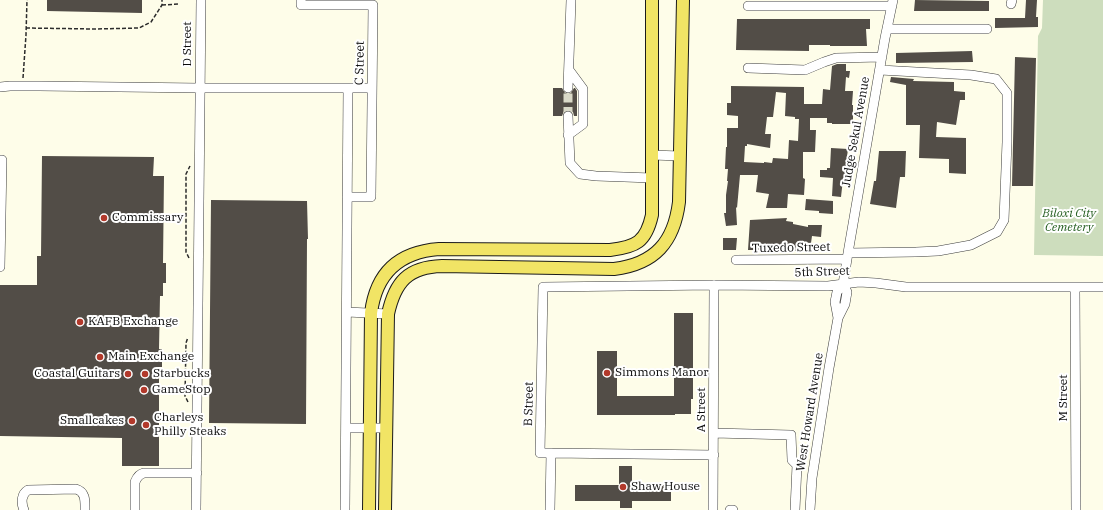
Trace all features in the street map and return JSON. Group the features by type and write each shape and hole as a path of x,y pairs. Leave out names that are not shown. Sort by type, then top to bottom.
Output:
{"main road":[{"path":"369,510 371,313 378,285 385,274 403,258 414,253 428,250 610,250 638,242 647,231 652,215 652,0"},
{"path":"385,510 388,314 394,292 400,284 420,269 431,266 625,268 642,262 652,256 668,239 674,227 679,202 683,0"}],"street":[{"name":"D Street","path":"196,510 201,0"},
{"name":"C Street","path":"301,0 301,5 373,5 371,197 347,197"},
{"path":"568,88 571,0"},
{"path":"748,6 892,3"},
{"name":"Judge Sekul Avenue","path":"846,270 847,256 892,3"},
{"path":"887,29 987,29"},
{"path":"748,68 805,70 836,58 882,57"},
{"path":"568,135 583,124 583,89 569,70"},
{"name":"Tuxedo Street","path":"736,260 938,251 971,245 997,232 1004,220 1007,93 996,79 971,75 880,70"},
{"path":"0,88 22,86 372,88"},
{"path":"345,510 348,88"},
{"path":"568,116 570,163 580,174 652,178"},
{"path":"652,155 680,156"},
{"path":"0,160 2,160 0,267"},
{"name":"West Howard Avenue","path":"810,510 812,478 829,368 838,318 845,304 847,292 843,284 846,270"},
{"name":"5th Street","path":"543,287 714,285 828,286 858,282 906,287 1103,287"},
{"name":"A Street","path":"713,510 714,285"},
{"name":"B Street","path":"543,287 540,453 551,453"},
{"name":"M Street","path":"1075,287 1076,510"},
{"path":"347,312 388,314"},
{"path":"346,428 386,428"},
{"path":"714,433 791,435 792,460 797,465 795,510"},
{"path":"550,510 551,453 714,455"},
{"path":"135,510 135,482 136,478 140,474 144,472 197,473"},
{"path":"24,510 22,506 23,496 28,490 76,489 81,491 84,496 84,510"}],"path":[{"path":"22,86 27,0"},
{"path":"26,28 139,28 151,22 162,5 162,0"},
{"path":"162,5 179,4"},
{"path":"191,164 186,174 186,252 191,261"},
{"path":"189,405 185,396 186,343 190,333"}],"green space":[{"name":"Biloxi City Cemetery","path":"1043,0 1103,0 1103,256 1034,255 1038,36 1042,28"}],"building":[{"path":"47,0 142,0 142,13 47,11"},
{"path":"915,0 989,1 989,11 914,11"},
{"path":"1026,0 1037,0 1036,17 1038,17 1038,27 995,28 995,18 1025,18"},
{"path":"737,19 870,19 870,29 866,29 867,46 809,45 809,51 736,50"},
{"path":"972,51 973,62 896,63 896,53"},
{"path":"1015,57 1036,58 1033,186 1012,186"},
{"path":"837,64 846,64 846,71 850,71 849,78 846,77 845,91 853,91 853,124 832,124 827,123 827,118 810,118 810,130 816,130 815,152 803,152 803,178 805,179 804,195 788,194 787,208 766,208 769,194 756,192 758,175 740,175 737,208 736,207 737,225 726,226 724,213 726,213 728,181 728,169 725,169 727,128 738,128 738,116 727,115 727,103 731,103 731,86 804,87 804,104 822,104 823,89 830,90 832,66","holes":["776,92 786,93 785,116 799,119 798,141 789,140 788,159 773,158 772,163 744,162 745,146 747,146 747,144 770,148 771,134 765,134 767,117 773,117"]},
{"path":"891,77 914,79 913,81 954,82 954,91 965,92 965,100 960,100 956,125 937,122 936,137 966,138 966,174 949,173 949,159 919,158 920,125 906,125 906,85 890,82"},
{"path":"553,88 562,88 565,93 568,94 575,88 577,91 577,116 574,116 573,112 568,110 564,111 562,116 553,116"},
{"path":"831,148 848,149 845,179 843,179 841,197 832,196 833,178 820,177 820,170 827,170 827,168 830,168"},
{"path":"879,151 906,151 905,177 900,177 896,208 870,204 874,181 876,181"},
{"name":"KAFB Exchange","path":"42,156 154,157 153,176 164,176 163,263 166,263 166,283 163,283 163,296 160,296 159,349 162,349 162,367 159,367 159,466 122,466 122,438 0,436 0,285 37,285 37,256 41,256"},
{"path":"806,199 833,201 833,214 805,210"},
{"path":"211,200 307,201 306,424 209,423"},
{"path":"787,218 786,221 793,222 793,224 808,227 808,225 822,225 821,237 812,236 811,243 799,242 799,251 784,251 784,248 765,245 764,250 748,250 750,220"},
{"path":"723,238 737,238 736,250 723,250"},
{"name":"Simmons Manor","path":"674,313 693,313 693,399 691,399 691,414 597,415 597,351 617,351 617,396 674,396"},
{"name":"Shaw House","path":"619,466 632,466 632,485 671,485 671,501 632,501 632,508 620,508 620,501 575,501 575,485 619,485"}],"tunnel":[{"path":"568,88 568,116"}],"place":[{"name":"Commissary","path":"104,218"},
{"name":"KAFB Exchange","path":"80,322"},
{"name":"Main Exchange","path":"100,357"},
{"name":"Simmons Manor","path":"607,373"},
{"name":"Coastal Guitars","path":"128,374"},
{"name":"Starbucks","path":"145,374"},
{"name":"GameStop","path":"144,390"},
{"name":"Smallcakes","path":"132,421"},
{"name":"Charleys Philly Steaks","path":"146,425"},
{"name":"Shaw House","path":"623,487"}]}
